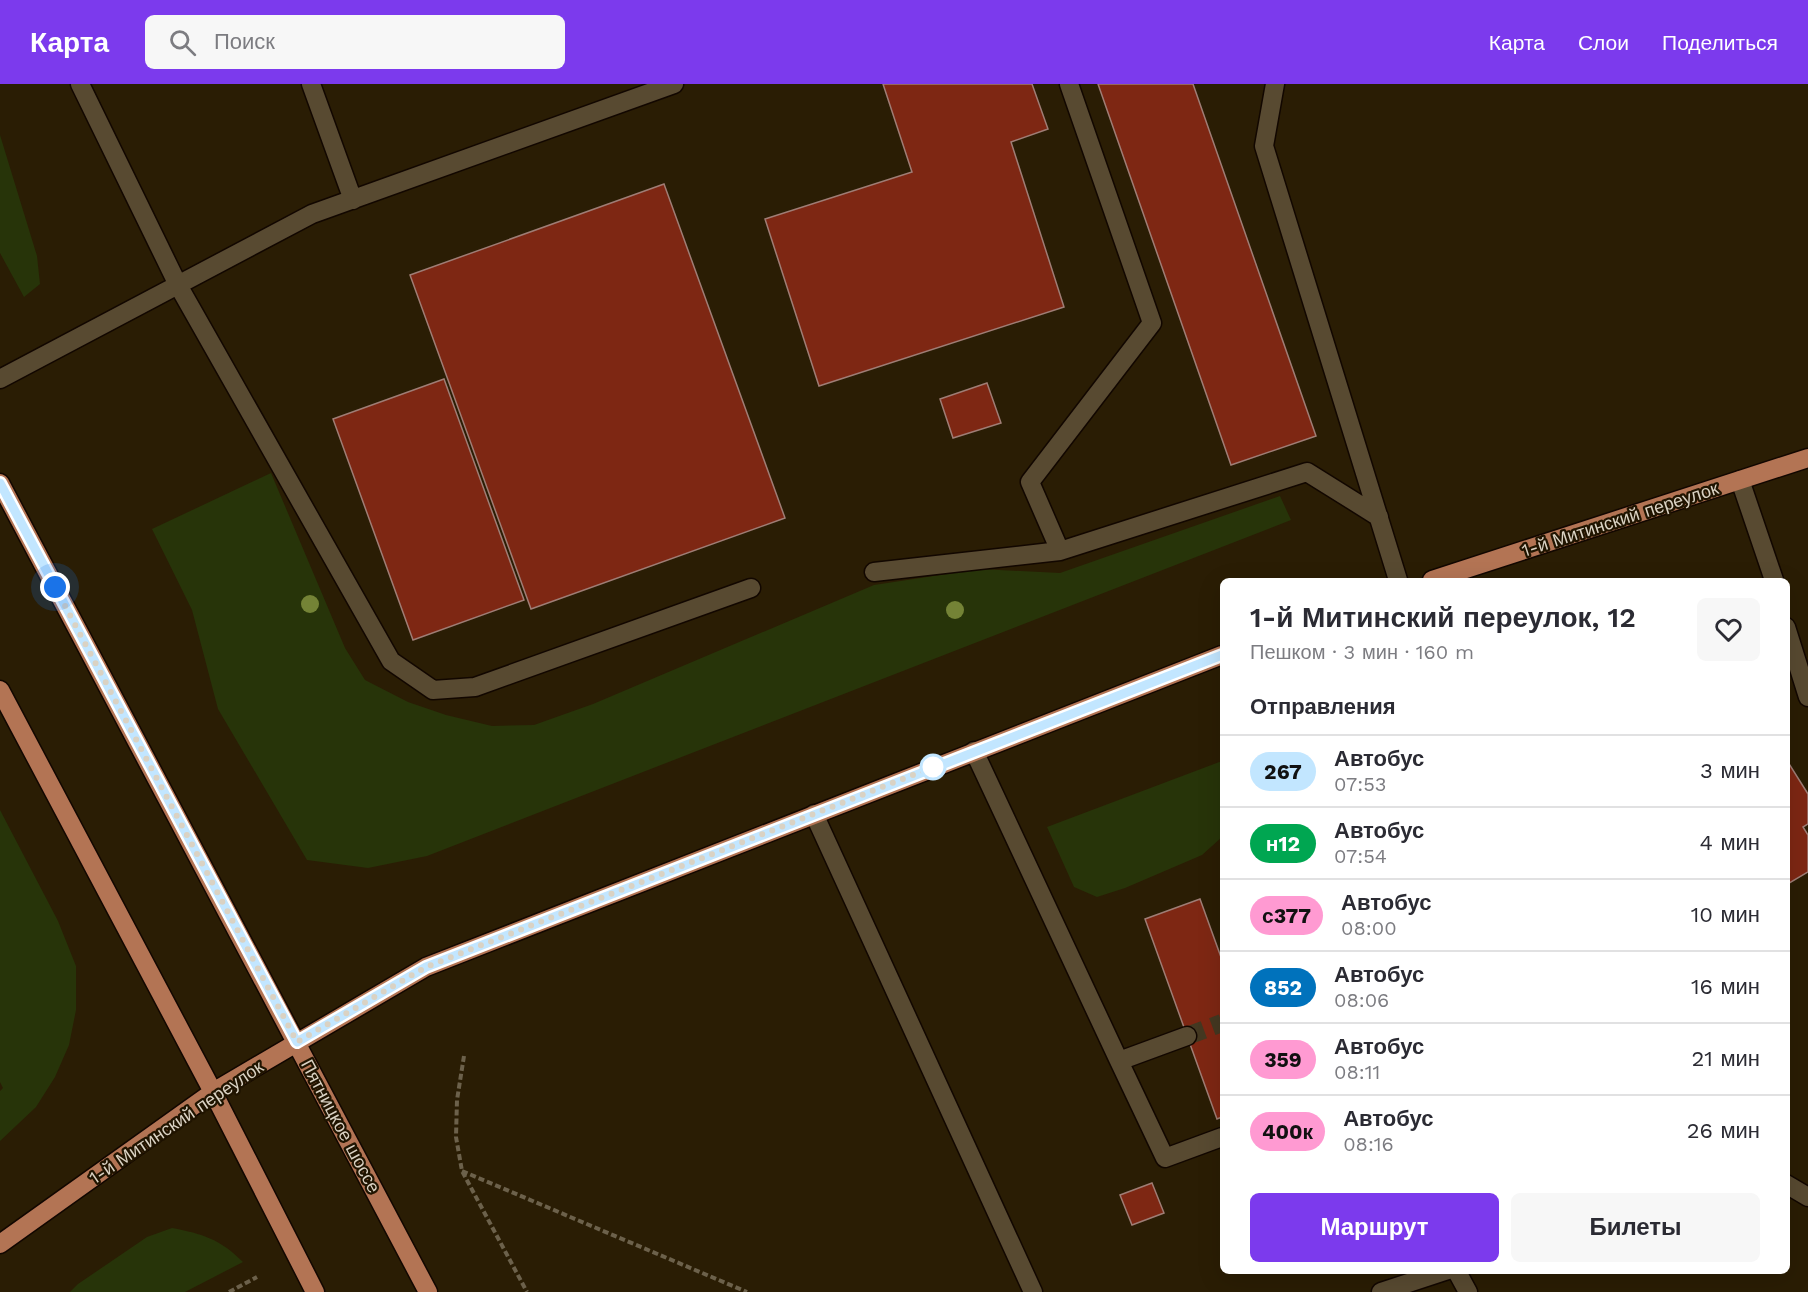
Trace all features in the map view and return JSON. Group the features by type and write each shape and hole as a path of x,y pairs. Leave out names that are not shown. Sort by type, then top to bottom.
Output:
{"main road":[{"name":"1-й Митинский переулок","path":"1438,578 1808,458"},
{"name":"Пятницкое шоссе","path":"0,483 428,1292"},
{"name":"1-й Митинский переулок","path":"0,1244 213,1092 426,967 1220,656"},
{"path":"0,690 213,1092 315,1292"}],"lane":[{"path":"80,84 178,285 391,662 434,690 475,687 751,588"},
{"path":"311,84 353,200"},
{"path":"0,379 312,214 674,84"},
{"path":"1060,551 1030,482 1152,323 1068,84"},
{"path":"1275,84 1264,146 1397,578"},
{"path":"874,572 1060,551 1307,472 1379,517"},
{"path":"1740,480 1773,578"},
{"path":"1790,636 1808,696"},
{"path":"974,751 1165,1158 1220,1138"},
{"path":"814,814 1033,1292"},
{"path":"1119,1061 1187,1036"},
{"path":"1790,1186 1808,1197"},
{"path":"1381,1292 1436,1274"},
{"path":"1458,1274 1468,1292"}],"path":[{"path":"464,1056 457,1100 456,1137 462,1171 527,1292"},
{"path":"462,1171 747,1292"},
{"path":"229,1292 257,1277"}],"green space":[{"path":"0,135 37,256 40,284 24,297 0,253"},
{"path":"271,473 345,648 365,680 408,702 446,715 492,726 534,725 593,704 874,585 980,569 1060,573 1280,496 1291,520 427,856 368,868 307,860 218,709 192,610 152,529"},
{"path":"1220,762 1220,839 1202,855 1125,888 1097,897 1074,887 1047,827"},
{"path":"0,810 58,921 76,966 76,1010 69,1045 55,1077 36,1107 0,1141 0,1091 3,1088 0,1082"},
{"path":"172,1228 219,1243 243,1262 185,1292 70,1292 78,1284 147,1237"}],"building":[{"path":"883,84 1032,84 1048,129 1011,142 1064,307 819,386 765,219 912,172"},
{"path":"1098,84 1193,84 1316,436 1231,465"},
{"path":"664,184 785,518 531,609 410,275"},
{"path":"444,379 524,600 413,640 333,419"},
{"path":"987,383 1001,423 953,438 940,399"},
{"path":"1790,765 1808,794 1808,824 1803,827 1808,835 1808,872 1790,883"},
{"path":"1200,899 1220,954 1220,1118 1217,1119 1145,919"},
{"path":"1152,1183 1164,1213 1132,1225 1120,1195"}],"tunnel":[{"path":"1187,1036 1220,1024"}],"bus line":[{"name":"267","path":"0,483 297,1042 426,967 1220,656"}],"route":[{"path":"55,587 297,1042 426,967 933,767"}]}
